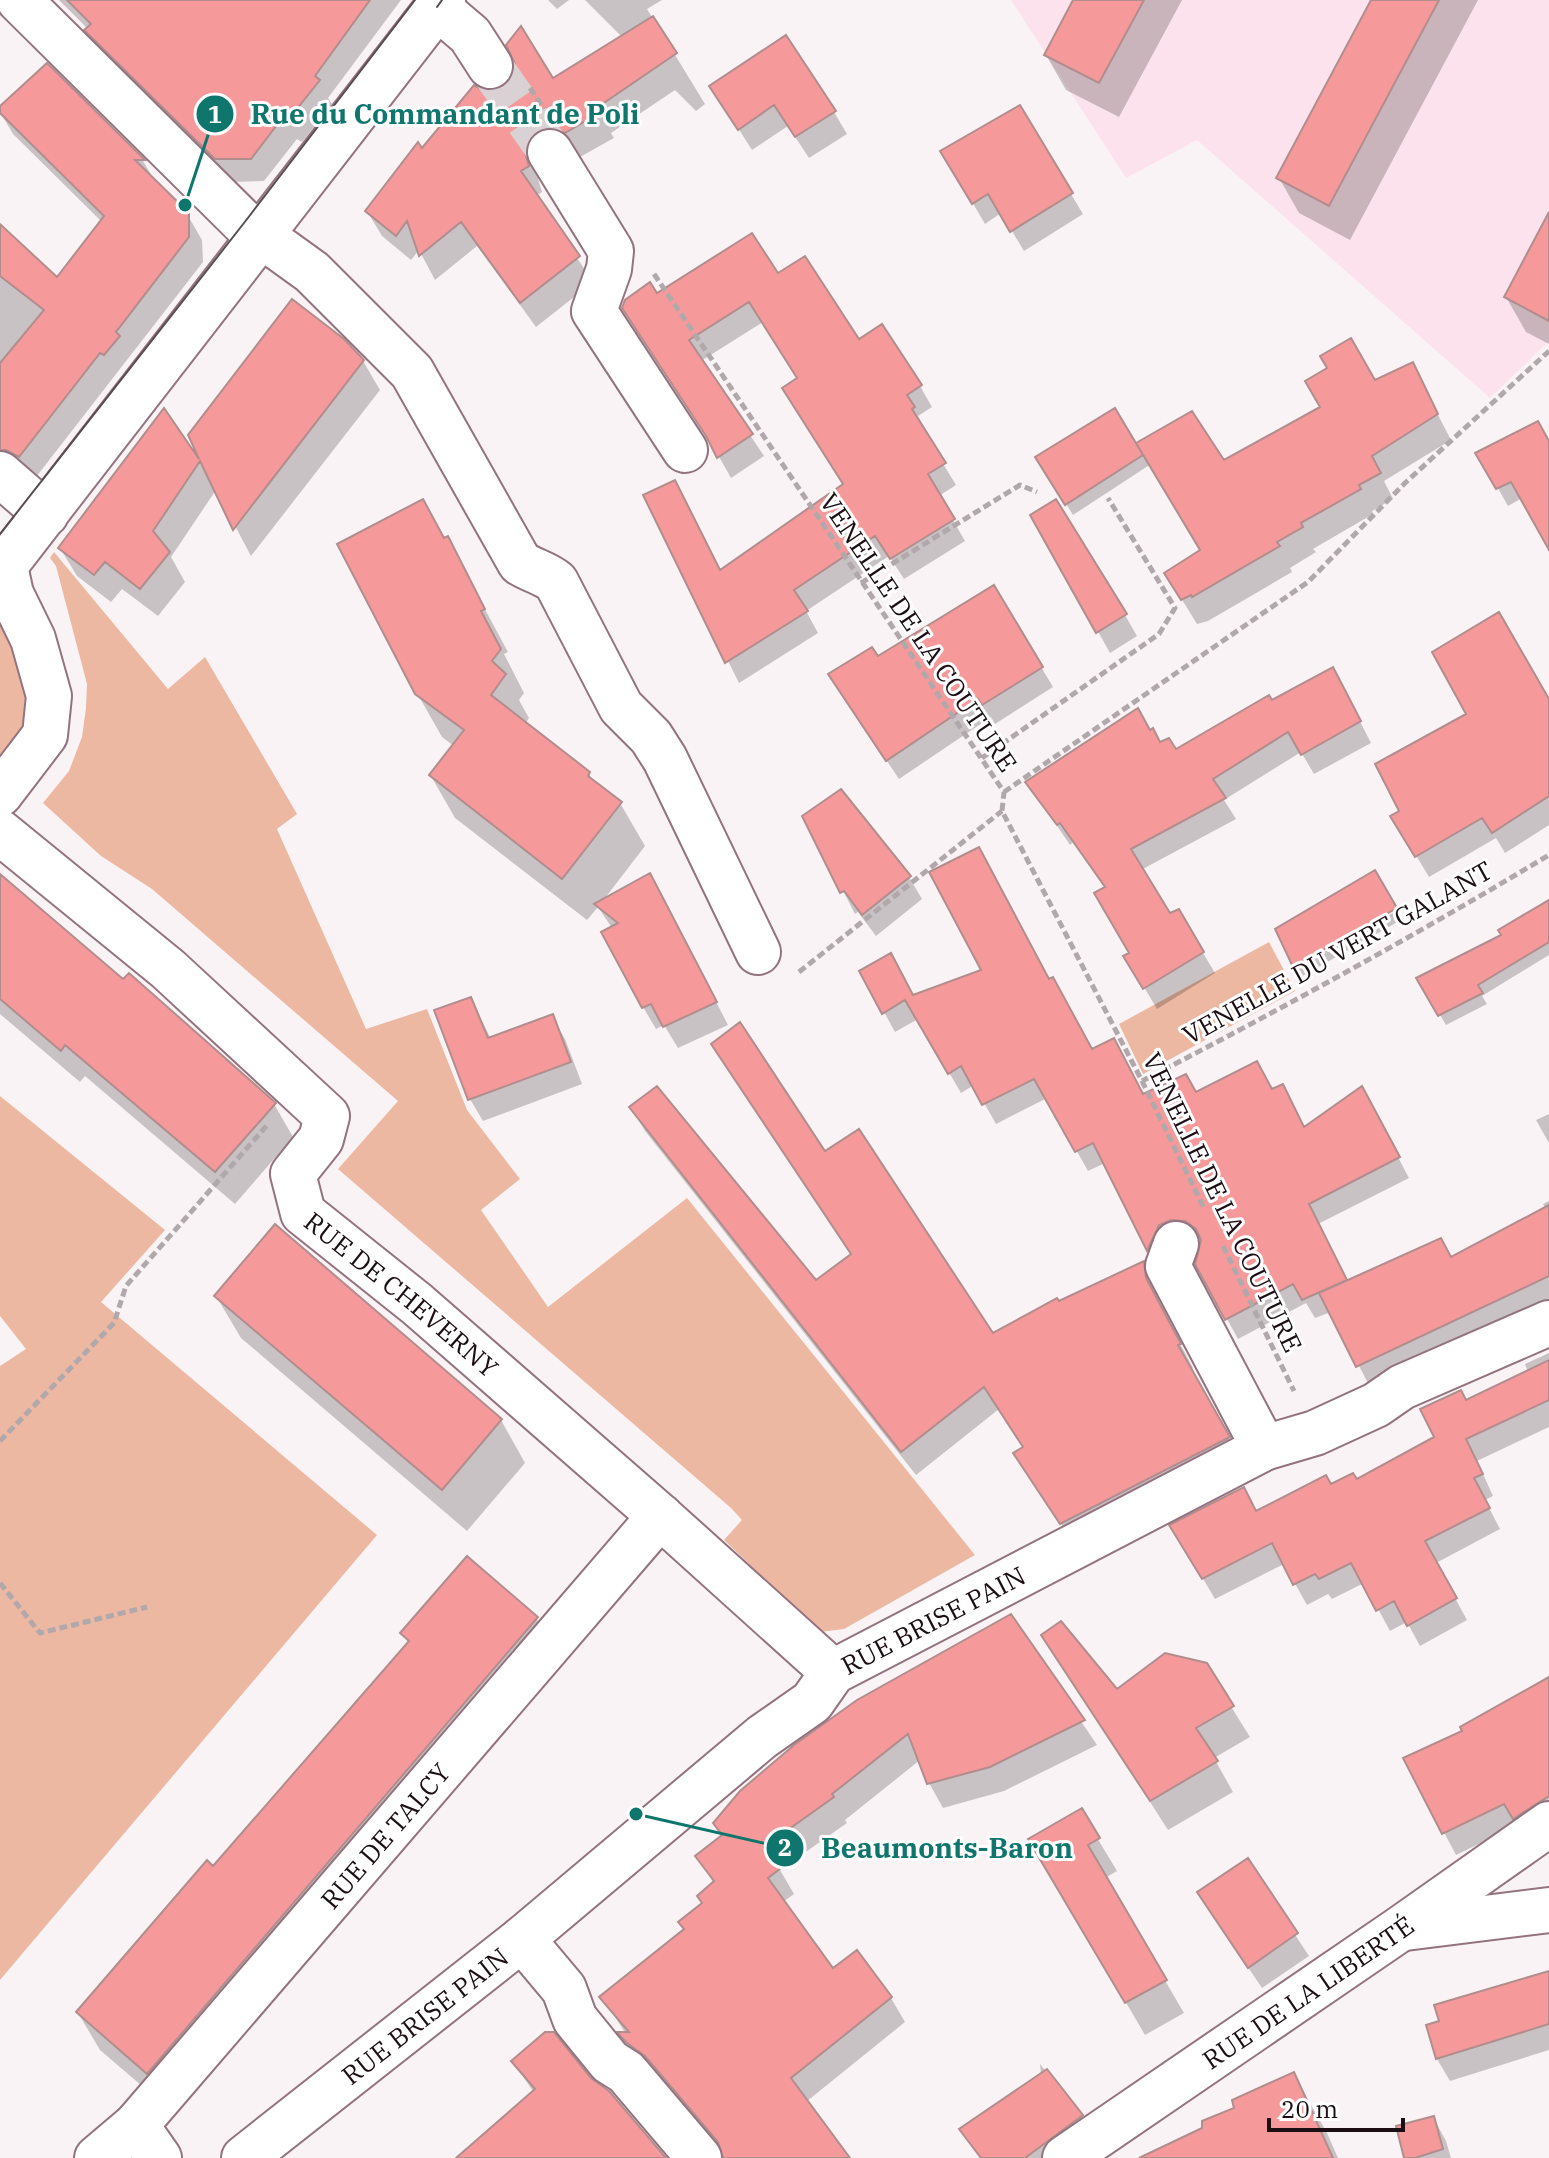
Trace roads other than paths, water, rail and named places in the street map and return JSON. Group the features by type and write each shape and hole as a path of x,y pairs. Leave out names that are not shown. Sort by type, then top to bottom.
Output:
{"street":[{"path":"19,0 244,223 312,272 412,372 520,563 533,571 545,573 556,582 621,707 651,737 665,759 758,952"},
{"path":"0,794 45,735 49,696 33,639 2,569 263,236 440,3 507,73"},
{"path":"550,136 611,251 609,269 594,311 685,450"},
{"path":"0,474 46,514"},
{"name":"RUE DE CHEVERNY","path":"0,832 168,969 327,1116 321,1139 293,1174 303,1213 417,1304 833,1672"},
{"path":"1176,1244 1168,1266 1264,1448"},
{"name":"RUE BRISE PAIN","path":"244,2158 522,1939 762,1737 812,1702 833,1672 1264,1448 1315,1433 1376,1405 1402,1387 1549,1323"},
{"name":"RUE DE TALCY","path":"97,2158 148,2141 660,1516"},
{"name":"RUE DE LA LIBERTÉ","path":"1065,2158 1549,1824"},
{"path":"1400,1929 1549,1910"},
{"path":"522,1939 564,1989 575,2019 610,2062 626,2072 699,2158"}],"tunnel":[{"path":"490,66 550,152"}],"tram line":[{"path":"0,534 415,0"},
{"path":"437,7 442,0"}],"place":[{"name":"Rue du Commandant de Poli","path":"185,205"},
{"name":"Beaumonts-Baron","path":"636,1814"}]}
